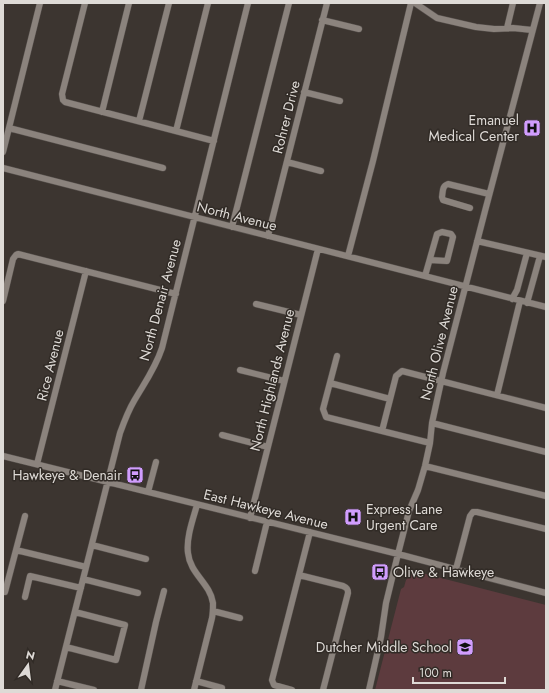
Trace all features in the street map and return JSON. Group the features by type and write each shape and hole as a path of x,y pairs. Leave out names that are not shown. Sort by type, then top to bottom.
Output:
{"street":[{"path":"3,152 40,3"},
{"path":"85,3 62,94 63,100 67,103 214,141"},
{"path":"102,112 129,3"},
{"path":"139,121 169,3"},
{"path":"176,131 208,3"},
{"name":"North Denair Avenue","path":"55,690 124,420 153,370 160,354 248,3"},
{"path":"232,227 289,3"},
{"name":"Rohrer Drive","path":"268,236 326,3"},
{"path":"348,256 373,161 411,3"},
{"path":"415,3 437,18 476,27 532,30"},
{"path":"507,28 513,3"},
{"name":"North Olive Avenue","path":"369,690 381,637 386,603 398,554 409,511 418,490 425,466 441,381 540,3"},
{"path":"322,20 358,30"},
{"path":"304,92 340,101"},
{"path":"10,128 163,168"},
{"path":"287,162 321,171"},
{"name":"North Avenue","path":"3,168 546,307"},
{"path":"470,208 443,200 442,197 445,185 448,184 489,194"},
{"path":"425,276 438,234 442,232 451,234 453,238 447,261 430,260"},
{"path":"477,241 543,257 527,303"},
{"name":"North Highlands Avenue","path":"250,518 318,249"},
{"path":"512,299 517,290 527,253"},
{"path":"3,301 14,259 16,255 21,254 176,294"},
{"name":"Rice Avenue","path":"38,464 86,272"},
{"path":"497,395 520,301"},
{"path":"256,304 301,315"},
{"path":"337,356 323,409 326,418 430,443"},
{"path":"240,370 284,381"},
{"path":"382,431 396,376 402,371 546,408"},
{"path":"330,384 390,399"},
{"path":"432,423 546,452"},
{"path":"222,435 268,447"},
{"name":"East Hawkeye Avenue","path":"3,456 546,592"},
{"path":"148,492 156,462"},
{"path":"425,466 546,496"},
{"path":"194,690 213,611 211,597 204,583 195,573 187,553 188,539 197,505"},
{"path":"456,570 470,516 473,512 546,529"},
{"path":"5,592 25,516"},
{"path":"255,571 267,522"},
{"path":"292,690 276,686 273,684 272,680 310,532"},
{"path":"92,545 146,559"},
{"path":"16,550 86,567"},
{"path":"299,575 343,586 347,589 348,593 323,690"},
{"path":"25,597 30,576 81,588"},
{"path":"83,579 138,593"},
{"path":"140,690 164,591"},
{"path":"213,611 240,618"},
{"path":"66,647 116,660 125,625 75,612"},
{"path":"57,681 94,690"},
{"path":"196,681 222,688"}],"shaded area":[{"name":"Dutcher Middle School","path":"414,571 546,605 546,690 375,690 401,589 404,587 406,580"}],"place":[{"name":"Emanuel Medical Center","path":"532,128"},
{"name":"Hawkeye & Denair","path":"135,475"},
{"name":"Express Lane Urgent Care","path":"353,517"},
{"name":"Olive & Hawkeye","path":"380,572"},
{"name":"Dutcher Middle School","path":"465,647"}]}
